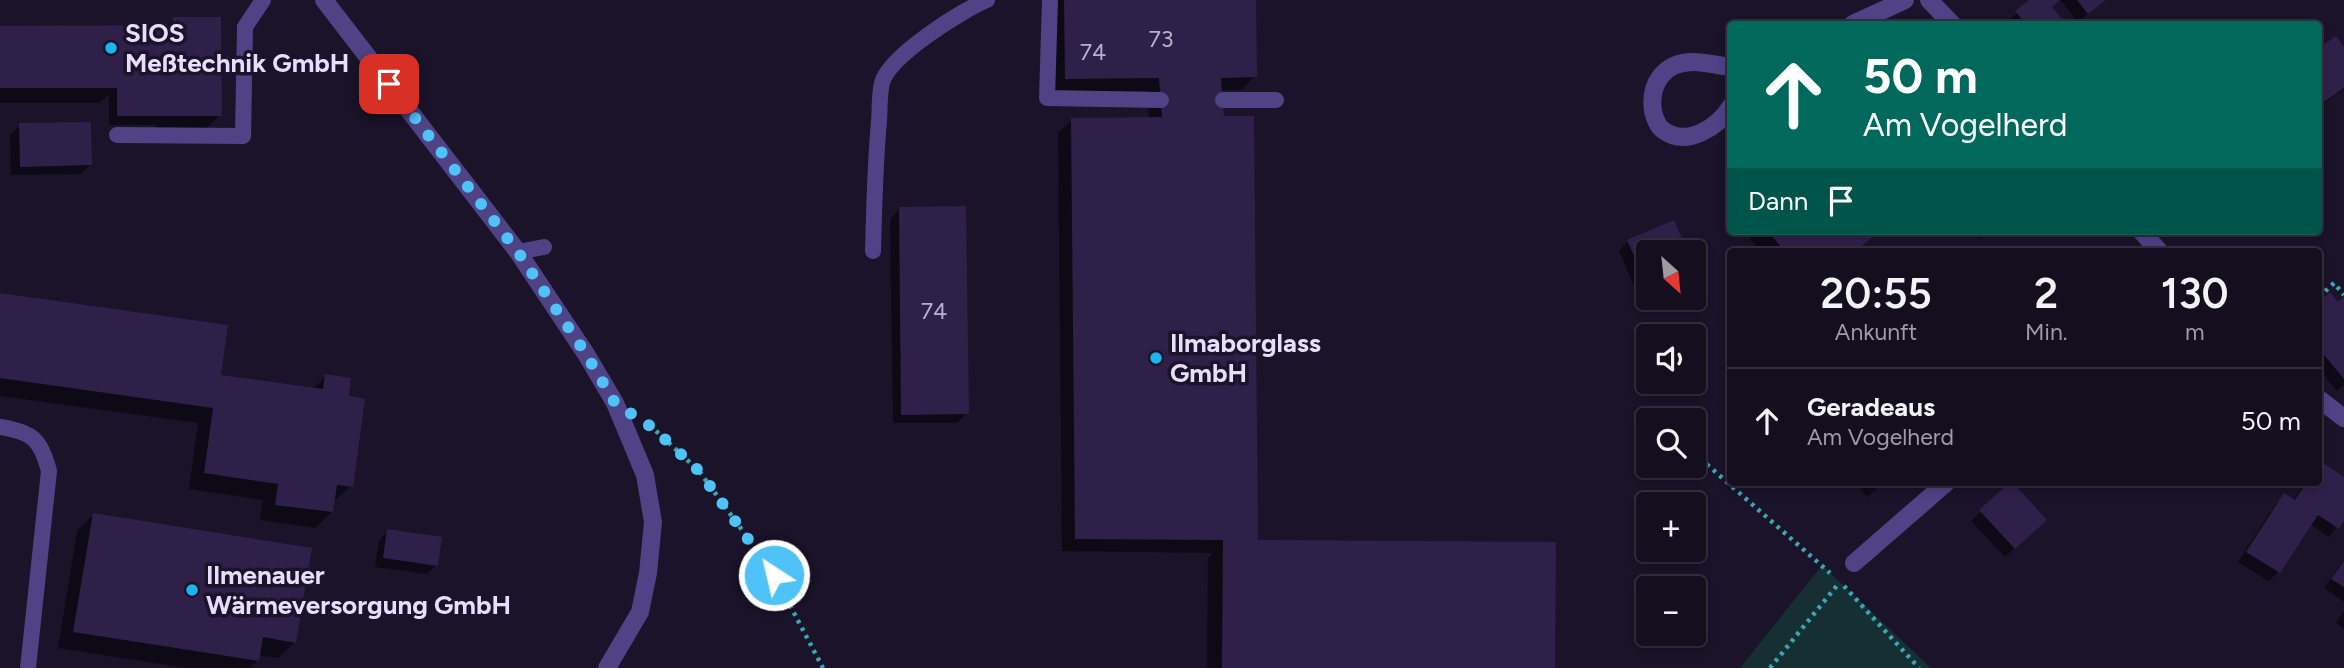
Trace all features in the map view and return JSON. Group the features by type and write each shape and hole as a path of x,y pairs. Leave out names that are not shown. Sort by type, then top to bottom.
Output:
{"street":[{"path":"324,0 518,252 615,403 645,475 653,522 648,573 640,612 607,668"},
{"path":"1860,21 1905,0"},
{"path":"1929,0 1949,21"},
{"path":"1727,66 1692,61 1674,66 1657,78 1651,96 1654,117 1662,130 1678,135 1694,136 1708,130 1727,110"},
{"path":"2145,235 2156,248"},
{"path":"2322,401 2344,418"},
{"path":"1854,563 1943,486"}],"lane":[{"path":"117,135 243,136 245,27 263,0"},
{"path":"873,251 874,170 883,81 905,54 932,32 968,8 987,0"},
{"path":"1050,0 1047,97 1161,100"},
{"path":"1223,100 1276,100"},
{"path":"518,252 544,247"},
{"path":"0,427 16,429 32,436 43,449 50,471 27,668"}],"path":[{"path":"2322,294 2334,284 2344,295"},
{"path":"653,428 699,471 774,575 823,668"},
{"path":"1706,464 1727,482"},
{"path":"1731,486 1840,582 1919,668"},
{"path":"1770,668 1840,582"}],"green space":[{"path":"1822,565 1931,668 1740,668"}],"building":[{"path":"1064,0 1256,0 1257,77 1221,78 1224,116 1254,116 1258,540 1556,542 1555,668 1222,668 1223,540 1075,539 1071,118 1162,117 1159,78 1065,79"},
{"path":"2029,0 2060,0 2052,7 2064,21 2023,21 2015,11"},
{"path":"2077,0 2106,0 2088,14"},
{"name":"SIOS Meßtechnik GmbH","path":"173,17 221,17 222,116 117,116 117,88 0,88 0,26 173,25"},
{"path":"2336,36 2344,47 2344,88 2322,103 2322,46"},
{"path":"91,122 92,165 20,167 19,123"},
{"path":"966,206 969,414 901,415 899,207"},
{"path":"1674,220 1683,240 1636,240 1636,260 1627,240"},
{"path":"1771,235 1875,235 1860,248 1782,248"},
{"path":"2330,292 2338,302 2344,297 2344,379 2322,353 2322,299"},
{"path":"0,293 228,325 221,375 323,389 325,374 351,378 349,396 365,399 353,487 337,485 333,512 275,505 278,484 204,473 213,408 0,378"},
{"path":"2322,462 2344,477 2344,521 2339,529 2318,515 2280,573 2246,552 2284,493 2295,500 2304,486 2322,486"},
{"path":"2006,486 2016,486 2047,520 2015,549 1979,510"},
{"name":"Ilmenauer Wärmeversorgung GmbH","path":"93,513 312,548 296,643 263,637 259,661 73,632"},
{"path":"387,529 442,537 438,566 383,558"},
{"path":"2344,561 2344,587 2331,579"}],"place":[{"name":"SIOS Meßtechnik GmbH","path":"111,48"},
{"name":"Ilmaborglass GmbH","path":"1156,358"},
{"name":"Ilmenauer Wärmeversorgung GmbH","path":"192,590"}],"route":[{"path":"389,84 518,252 615,403 653,428 699,471 774,575"}]}
